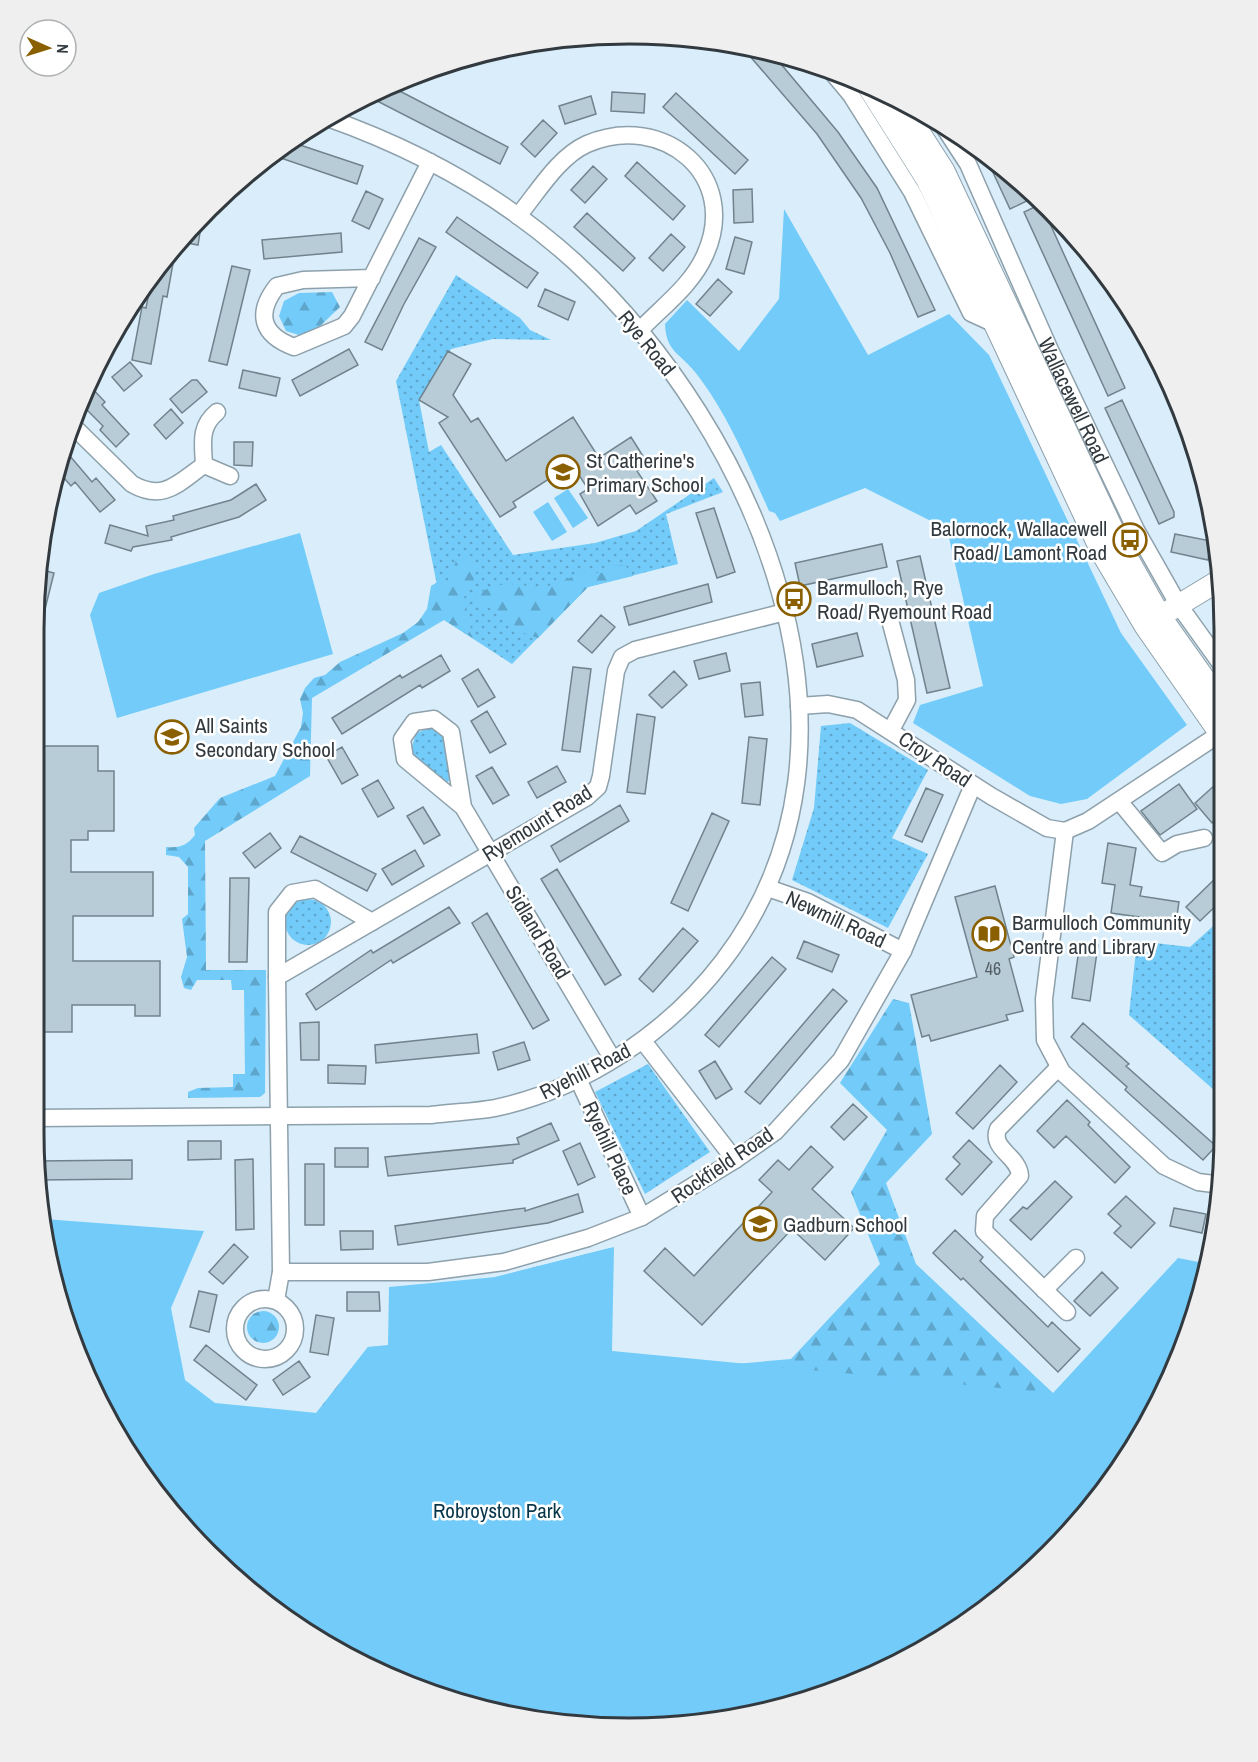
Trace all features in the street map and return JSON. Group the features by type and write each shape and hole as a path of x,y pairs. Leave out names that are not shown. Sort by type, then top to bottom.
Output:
{"street":[{"path":"842,84 851,94 912,192 970,313 1005,322"},
{"name":"Wallacewell Road","path":"875,98 927,180 1005,322 1120,545 1152,621 1214,723"},
{"name":"Wallacewell Road","path":"908,115 944,171 1005,322"},
{"name":"Rye Road","path":"337,121 365,131 430,162 518,216 574,262 640,330 686,393 729,464 757,530 785,612 793,644 799,706"},
{"path":"518,216 562,162 585,145 604,138 626,133 655,137 674,146 691,159 710,188 713,207 712,232 705,254 693,275 640,330"},
{"name":"Wallacewell Road","path":"955,143 969,164 1050,350 1136,530 1178,604 1214,654"},
{"path":"372,278 303,280 277,286 265,307 266,328 277,341 294,347 319,339 344,326 372,278 430,162"},
{"path":"204,465 202,432 208,420 217,412"},
{"path":"78,431 132,484 143,490 155,493 168,490 204,465"},
{"path":"204,465 230,476"},
{"path":"1152,621 1212,584"},
{"name":"Ryemount Road","path":"277,977 587,797 598,787 616,671 622,657 635,650 785,612"},
{"path":"890,620 906,680 907,700 891,730"},
{"name":"Wallacewell Road","path":"1152,621 1214,694"},
{"name":"Croy Road","path":"799,706 828,704 857,710 974,785 1047,828 1065,831"},
{"name":"Ryehill Road","path":"44,1118 431,1114 492,1108 530,1099 578,1079 643,1041 681,1010 743,935 768,888 783,851 795,795 801,746 799,706"},
{"name":"Sidland Road","path":"463,807 451,732 434,719 414,722 402,739 401,746 405,759 463,807 612,1058"},
{"path":"1212,1184 1198,1182 1164,1166 1059,1067 1045,1040 1044,999 1065,831 1088,821 1214,739"},
{"name":"Rockfield Road","path":"281,1272 428,1272 504,1262 588,1238 642,1216 735,1160 775,1131 841,1060 903,951 974,785"},
{"path":"1119,801 1161,861 1177,844 1204,838"},
{"name":"Newmill Road","path":"768,888 808,903 903,951"},
{"path":"276,1300 281,1272 277,912 292,893 315,889 372,922"},
{"path":"643,1041 735,1160"},
{"path":"1059,1067 998,1129 995,1136 998,1144 1020,1168 1020,1176 985,1216 982,1223 984,1231 1067,1312"},
{"name":"Ryehill Place","path":"578,1079 642,1216"},
{"path":"1044,1290 1076,1258"}],"green space":[{"path":"784,209 868,355 949,314 989,355 1121,633 1187,725 1087,799 1061,804 1030,796 913,723 920,705 983,686 947,529 865,488 780,521 775,513 769,511 736,439 707,388 668,341 665,324 687,300 739,351 779,299"},
{"path":"456,275 520,318 530,330 551,340 493,339 451,349 419,400 429,452 441,445 513,555 595,543 636,531 714,478 723,492 666,514 678,564 588,587 512,664 444,620 396,381"},
{"path":"332,292 340,307 317,329 302,336 286,331 279,316 284,301 299,293"},
{"path":"568,489 588,518 573,528 554,498"},
{"path":"548,502 567,532 552,541 533,512"},
{"path":"300,533 333,654 117,718 90,615 99,593 154,574"},
{"path":"469,557 475,573 471,587 464,597 473,638 444,620 312,698 310,776 205,841 206,970 266,970 265,1093 260,1097 188,1098 188,1092 198,1088 233,1087 233,1074 245,1074 244,990 232,990 231,980 197,980 191,990 184,988 181,977 187,957 182,919 188,914 188,867 179,857 166,855 166,847 179,847 189,842 195,835 194,828 220,798 275,776 301,727 303,713 300,699 305,688 314,678 325,675 340,662 403,633 418,622 427,609 431,586 439,581 445,587 457,559"},
{"path":"625,565 633,576 588,587 538,638 521,632 500,611 474,603 477,593 498,585 518,584 536,588 553,585 584,572 605,573 613,566"},
{"path":"850,723 928,770 892,838 928,854 888,928 792,880 814,808 821,726"},
{"path":"432,727 446,736 451,779 446,783 420,766 411,750 416,733"},
{"path":"308,899 324,906 331,922 324,938 308,945 292,938 285,922 292,906"},
{"path":"1214,925 1214,1090 1129,1015 1137,941 1190,947"},
{"path":"893,999 909,1003 932,1134 886,1183 916,1264 1053,1393 316,1413 368,1347 388,1346 495,1277 610,1248 609,1351 724,1365 791,1359 880,1264 851,1192 887,1130 840,1083"},
{"path":"648,1064 710,1152 645,1194 595,1092"},
{"name":"Robroyston Park","path":"51,1219 204,1231 171,1308 185,1380 215,1403 317,1413 368,1347 388,1345 389,1287 496,1277 614,1247 612,1351 1053,1393 1178,1258 1200,1262 1195,1285 1170,1357 1136,1426 1094,1489 1069,1519 1043,1547 985,1598 922,1640 888,1658 853,1674 781,1699 705,1713 667,1717 591,1717 515,1707 477,1699 405,1674 336,1640 273,1598 243,1573 215,1547 164,1489 122,1426 88,1357 75,1321 63,1285"},
{"path":"263,1311 274,1316 279,1327 274,1338 263,1343 252,1338 247,1327 252,1316"}],"building":[{"path":"750,57 780,63 838,132 877,188 935,310 918,317 890,253 861,198 817,134"},
{"path":"399,91 508,147 500,164 379,102"},
{"path":"612,92 645,94 644,113 611,111"},
{"path":"676,93 748,160 735,174 663,107"},
{"path":"591,96 596,114 565,124 559,106"},
{"path":"543,120 557,133 535,157 521,144"},
{"path":"300,145 363,166 357,184 281,158"},
{"path":"637,162 685,206 673,220 625,176"},
{"path":"593,166 607,179 585,203 571,190"},
{"path":"992,170 1027,201 1010,209"},
{"path":"752,189 753,222 734,223 733,190"},
{"path":"366,191 383,199 369,229 352,221"},
{"path":"1034,207 1049,221 1125,388 1108,396 1024,212"},
{"path":"587,213 635,258 623,271 574,227"},
{"path":"457,217 538,273 527,288 446,232"},
{"path":"200,231 198,245 189,243"},
{"path":"341,233 342,252 264,259 262,240"},
{"path":"671,234 685,247 663,271 649,258"},
{"path":"735,237 752,242 744,274 726,269"},
{"path":"419,238 436,247 404,304 382,350 365,342"},
{"path":"173,262 167,297 163,296 151,364 132,360 142,307 146,308 148,295"},
{"path":"232,266 250,270 227,365 209,361"},
{"path":"718,279 732,292 710,316 696,304"},
{"path":"545,289 575,302 568,320 538,306"},
{"path":"349,349 358,365 300,396 292,380"},
{"path":"448,351 471,364 453,395 471,422 478,418 506,461 573,417 599,458 631,437 648,464 637,471 657,501 636,514 630,505 598,526 580,494 588,489 572,464 513,502 516,507 500,517 439,423 448,417 419,400"},
{"path":"130,362 142,376 124,391 112,377"},
{"path":"243,370 280,378 276,396 239,388"},
{"path":"192,380 197,380 207,392 182,413 170,399"},
{"path":"94,391 105,402 102,405 129,434 116,447 100,430 103,426 86,409"},
{"path":"1122,400 1174,512 1174,517 1159,524 1105,408"},
{"path":"171,409 183,423 166,439 154,425"},
{"path":"234,442 253,442 252,466 234,465"},
{"path":"70,456 92,482 96,478 115,500 100,512 75,482 71,486 63,477"},
{"path":"256,484 266,500 239,517 171,537 172,540 133,547 131,551 105,543 110,525 148,536 146,526 174,520 173,516 231,500"},
{"path":"714,508 735,572 717,578 696,513"},
{"path":"1175,534 1207,540 1209,553 1208,560 1171,552"},
{"path":"882,544 887,567 800,586 795,563"},
{"path":"920,556 950,688 927,693 897,561"},
{"path":"47,571 54,573 44,611"},
{"path":"708,584 712,602 629,625 624,607"},
{"path":"601,615 615,627 592,653 578,641"},
{"path":"857,633 863,656 817,667 812,644"},
{"path":"726,653 730,671 699,679 694,661"},
{"path":"441,655 450,671 422,688 420,685 342,734 332,718 400,675 402,678"},
{"path":"573,667 591,669 580,752 562,750"},
{"path":"478,669 495,697 478,707 462,679"},
{"path":"674,671 687,685 662,708 649,695"},
{"path":"760,682 763,715 745,717 741,684"},
{"path":"487,711 506,744 490,753 471,721"},
{"path":"637,714 655,717 645,794 627,792"},
{"path":"749,737 767,739 760,805 742,803"},
{"path":"44,746 98,746 98,771 114,771 114,831 88,831 88,840 71,840 71,872 153,872 153,916 73,916 73,961 160,961 160,1016 135,1016 135,1005 72,1005 72,1032 44,1032"},
{"path":"342,747 358,775 342,784 326,756"},
{"path":"557,766 566,782 537,798 528,782"},
{"path":"492,767 509,795 493,804 476,776"},
{"path":"378,780 394,808 378,817 362,789"},
{"path":"1179,784 1197,809 1160,835 1141,811"},
{"path":"1214,786 1214,821 1212,823 1195,803"},
{"path":"926,788 943,795 922,842 905,835"},
{"path":"620,805 629,821 560,862 551,846"},
{"path":"423,807 440,835 424,844 407,816"},
{"path":"712,813 729,821 688,911 671,903"},
{"path":"270,833 281,848 255,868 243,853"},
{"path":"300,836 376,874 367,891 291,852"},
{"path":"1108,843 1136,848 1130,885 1142,887 1140,896 1179,902 1176,922 1111,913 1115,885 1102,883"},
{"path":"415,850 424,866 392,885 382,869"},
{"path":"557,869 621,975 605,985 541,879"},
{"path":"230,878 249,878 247,962 229,962"},
{"path":"1214,880 1214,908 1200,921 1186,907"},
{"name":"Barmulloch Community Centre and Library","path":"995,886 1014,957 1009,959 1023,1011 1006,1015 1008,1020 931,1041 929,1035 922,1037 911,995 977,977 955,897"},
{"path":"449,907 460,923 393,963 391,960 316,1010 306,994 371,950 373,953"},
{"path":"487,913 549,1020 533,1029 472,923"},
{"path":"683,928 698,941 653,992 639,979"},
{"path":"804,941 839,955 832,972 797,958"},
{"path":"1080,942 1098,945 1090,1001 1072,998"},
{"path":"772,957 786,969 719,1047 705,1035"},
{"path":"833,989 847,1001 760,1104 745,1092"},
{"path":"319,1022 319,1060 301,1060 300,1023"},
{"path":"1083,1023 1129,1064 1126,1066 1214,1144 1214,1149 1203,1160 1125,1090 1127,1087 1071,1037"},
{"path":"477,1034 479,1053 376,1063 375,1045"},
{"path":"524,1042 530,1060 498,1070 493,1052"},
{"path":"715,1061 732,1089 716,1099 699,1071"},
{"path":"328,1065 366,1066 365,1084 328,1083"},
{"path":"1000,1065 1017,1082 973,1129 956,1113"},
{"path":"1067,1100 1090,1122 1088,1125 1130,1167 1115,1183 1066,1136 1054,1148 1037,1131"},
{"path":"853,1104 867,1117 844,1140 831,1127"},
{"path":"551,1123 559,1140 513,1160 513,1163 388,1176 385,1157 519,1144 517,1138"},
{"path":"969,1140 992,1162 962,1195 946,1179 960,1164 953,1157"},
{"path":"188,1141 221,1141 221,1159 188,1160"},
{"path":"580,1143 595,1177 578,1185 563,1151"},
{"path":"811,1146 833,1167 812,1189 854,1228 825,1260 792,1229 702,1325 644,1271 665,1248 694,1276 772,1192 759,1180 778,1160 789,1170"},
{"path":"335,1148 368,1148 368,1167 335,1167"},
{"path":"253,1159 254,1229 236,1230 235,1160"},
{"path":"132,1160 132,1179 46,1180 45,1161"},
{"path":"305,1164 324,1164 324,1225 305,1225"},
{"path":"1055,1181 1072,1197 1031,1240 1010,1220 1023,1207 1027,1209"},
{"path":"578,1194 583,1212 548,1223 398,1245 395,1226 525,1208 525,1211"},
{"path":"1126,1196 1155,1223 1131,1248 1114,1233 1121,1226 1108,1214"},
{"path":"1174,1208 1206,1214 1202,1233 1170,1226"},
{"path":"955,1230 983,1257 980,1261 1048,1327 1052,1322 1080,1349 1058,1372 963,1278 961,1280 933,1253"},
{"path":"340,1231 373,1231 373,1249 341,1250"},
{"path":"234,1244 248,1257 223,1284 209,1272"},
{"path":"1102,1272 1118,1288 1090,1316 1074,1301"},
{"path":"199,1291 217,1295 209,1332 190,1327"},
{"path":"347,1292 379,1292 380,1311 347,1311"},
{"path":"316,1315 334,1318 328,1355 310,1352"},
{"path":"206,1345 257,1385 246,1400 194,1360"},
{"path":"299,1361 310,1377 283,1395 273,1380"}],"place":[{"name":"St Catherine's Primary School","path":"563,472"},
{"name":"Balornock, Wallacewell Road/ Lamont Road","path":"1130,540"},
{"name":"Barmulloch, Rye Road/ Ryemount Road","path":"794,599"},
{"name":"All Saints Secondary School","path":"172,737"},
{"name":"Barmulloch Community Centre and Library","path":"989,934"},
{"name":"Gadburn School","path":"760,1224"}]}
